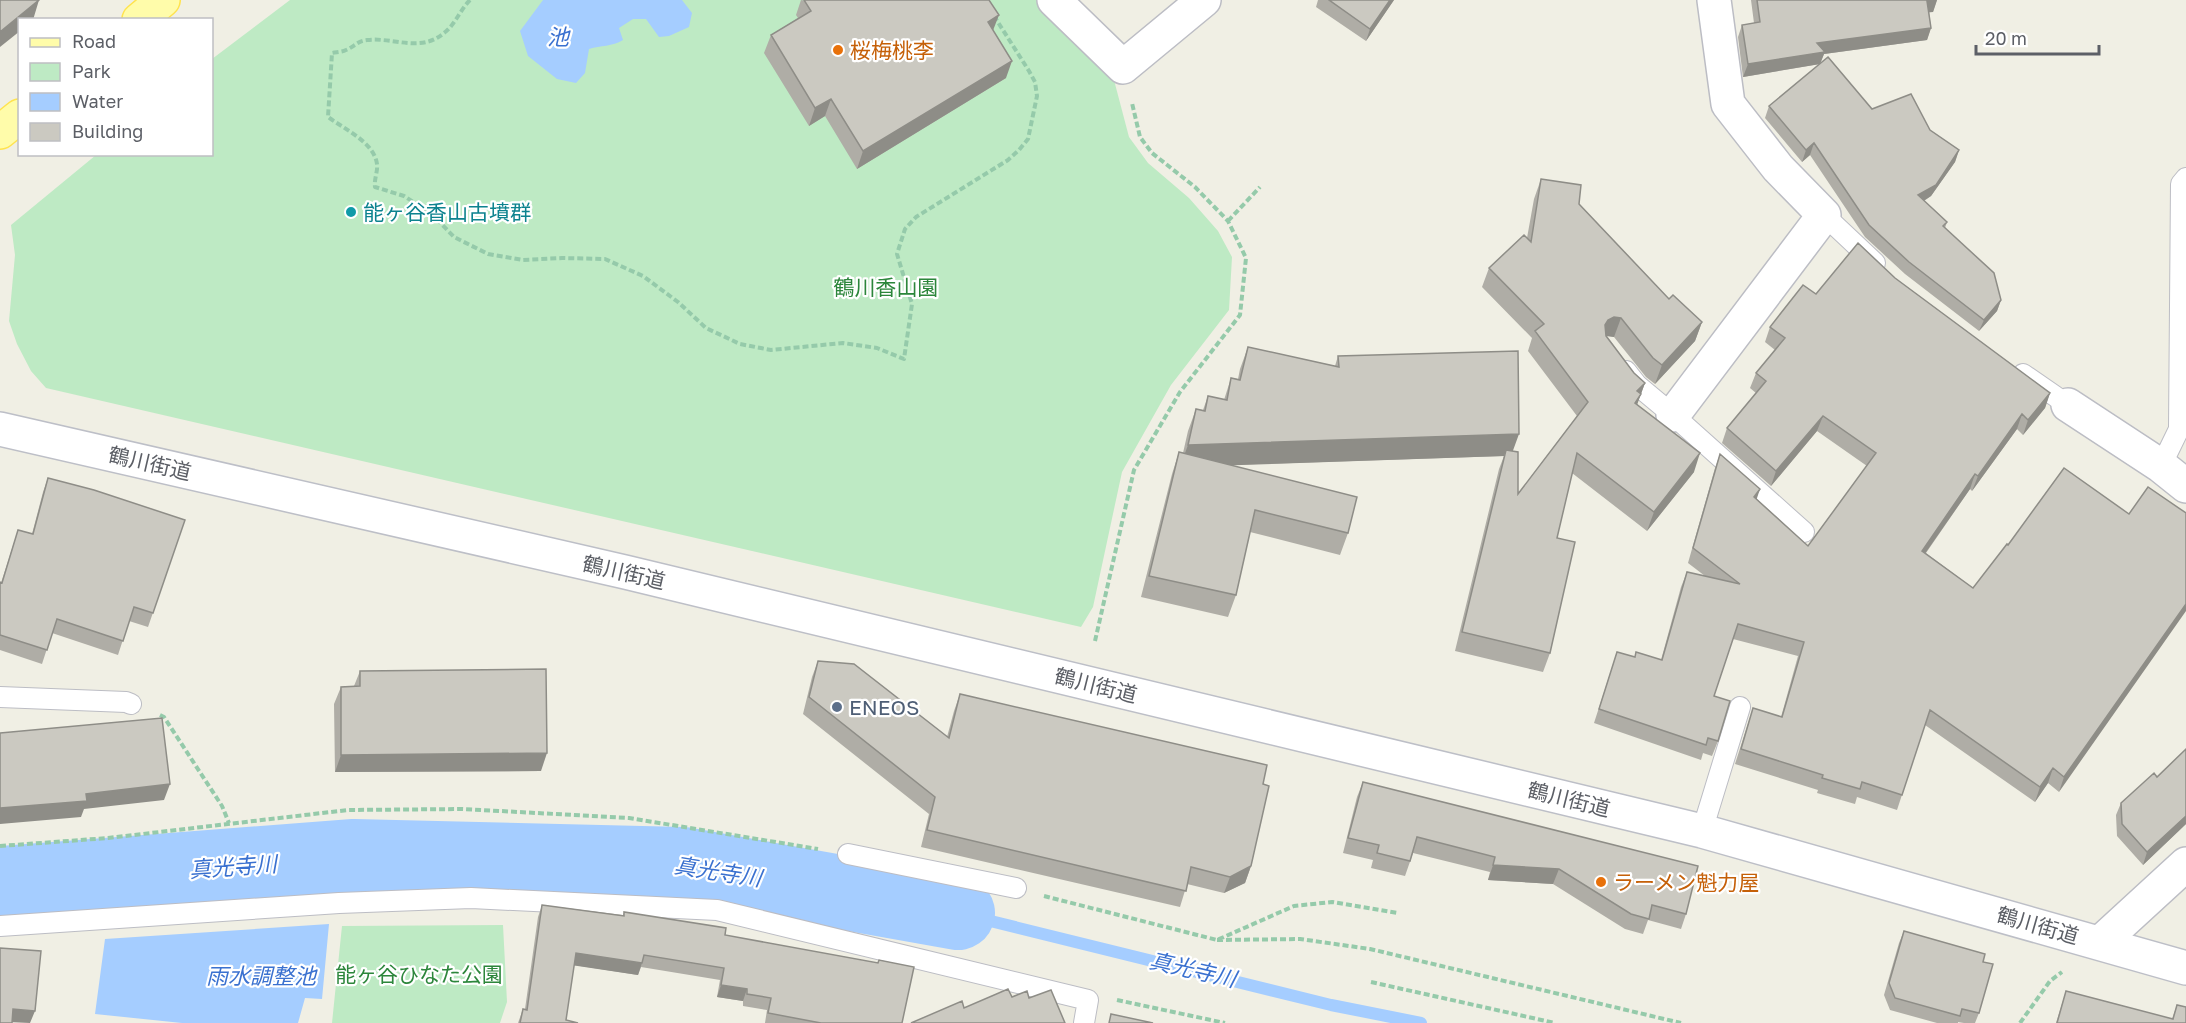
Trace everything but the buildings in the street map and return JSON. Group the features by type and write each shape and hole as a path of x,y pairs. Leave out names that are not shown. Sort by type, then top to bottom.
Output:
{"main road":[{"path":"141,18 163,0"},
{"path":"1054,0 1123,67 1204,0"},
{"path":"1673,415 1824,215 1778,168 1728,104 1714,0"},
{"path":"0,132 18,118"},
{"path":"2068,405 2161,466 2186,486"},
{"name":"鶴川街道","path":"0,429 625,572 1702,831 2101,942 2186,968"},
{"path":"2101,942 2186,864"}],"lane":[{"path":"2161,466 2178,429 2181,184 2186,178"},
{"path":"1824,215 1889,275"},
{"path":"1616,357 1637,385 1804,532"},
{"path":"2010,366 2068,405"},
{"path":"0,697 131,704"},
{"path":"1702,831 1740,707"},
{"path":"848,854 1016,888"},
{"path":"0,926 339,903 471,898 717,910 1088,1000 1084,1023"}],"path":[{"path":"470,0 444,34 427,42 406,45 387,40 358,41 348,50 333,53 328,117 369,147 375,156 377,166 374,177 375,188 404,195 432,214 453,237 488,254 523,260 605,259 643,276 678,302 706,328 740,344 771,350 843,343 876,348 904,359 912,304 897,254 905,229 916,217 1008,160 1028,139 1037,96 1035,82 990,9"},
{"path":"1095,641 1134,470 1180,392 1240,315 1246,258 1228,221 1195,187 1152,153 1140,137 1123,67"},
{"path":"1228,221 1260,187"},
{"path":"131,704 164,717 222,806 229,823"},
{"path":"0,846 108,838 348,810 475,809 629,818 848,854"},
{"path":"1016,888 1217,940 1300,939 1370,949 1681,1023"},
{"path":"1217,940 1294,906 1332,902 1398,913"},
{"path":"2020,1023 2050,981 2101,942"},
{"path":"1371,982 1555,1023"},
{"path":"1115,1000 1225,1023"}],"green space":[{"name":"鶴川香山園","path":"290,0 1038,0 1114,80 1129,137 1148,163 1189,198 1218,231 1232,257 1229,310 1171,385 1122,472 1093,607 1081,627 46,388 31,371 17,344 9,321 15,255 11,225 95,156 213,156 213,58"},
{"name":"能ヶ谷ひなた公園","path":"503,925 507,1002 500,1023 332,1023 342,926"}],"water":[{"name":"池","path":"543,0 682,0 692,13 689,27 669,36 659,37 646,19 633,19 619,28 623,40 615,44 589,49 585,73 576,83 557,79 528,56 520,31"},
{"name":"雨水調整池","path":"329,924 322,999 305,998 298,1023 182,1023 95,1014 105,939"}],"waterway":[{"name":"真光寺川","path":"0,883 354,856 683,864 958,913"},
{"name":"真光寺川","path":"958,913 1331,1005 1421,1023"}],"place":[{"name":"桜梅桃李","path":"838,50"},
{"name":"能ヶ谷香山古墳群","path":"351,212"},
{"name":"ENEOS","path":"837,707"},
{"name":"ラーメン魁力屋","path":"1601,882"}]}
